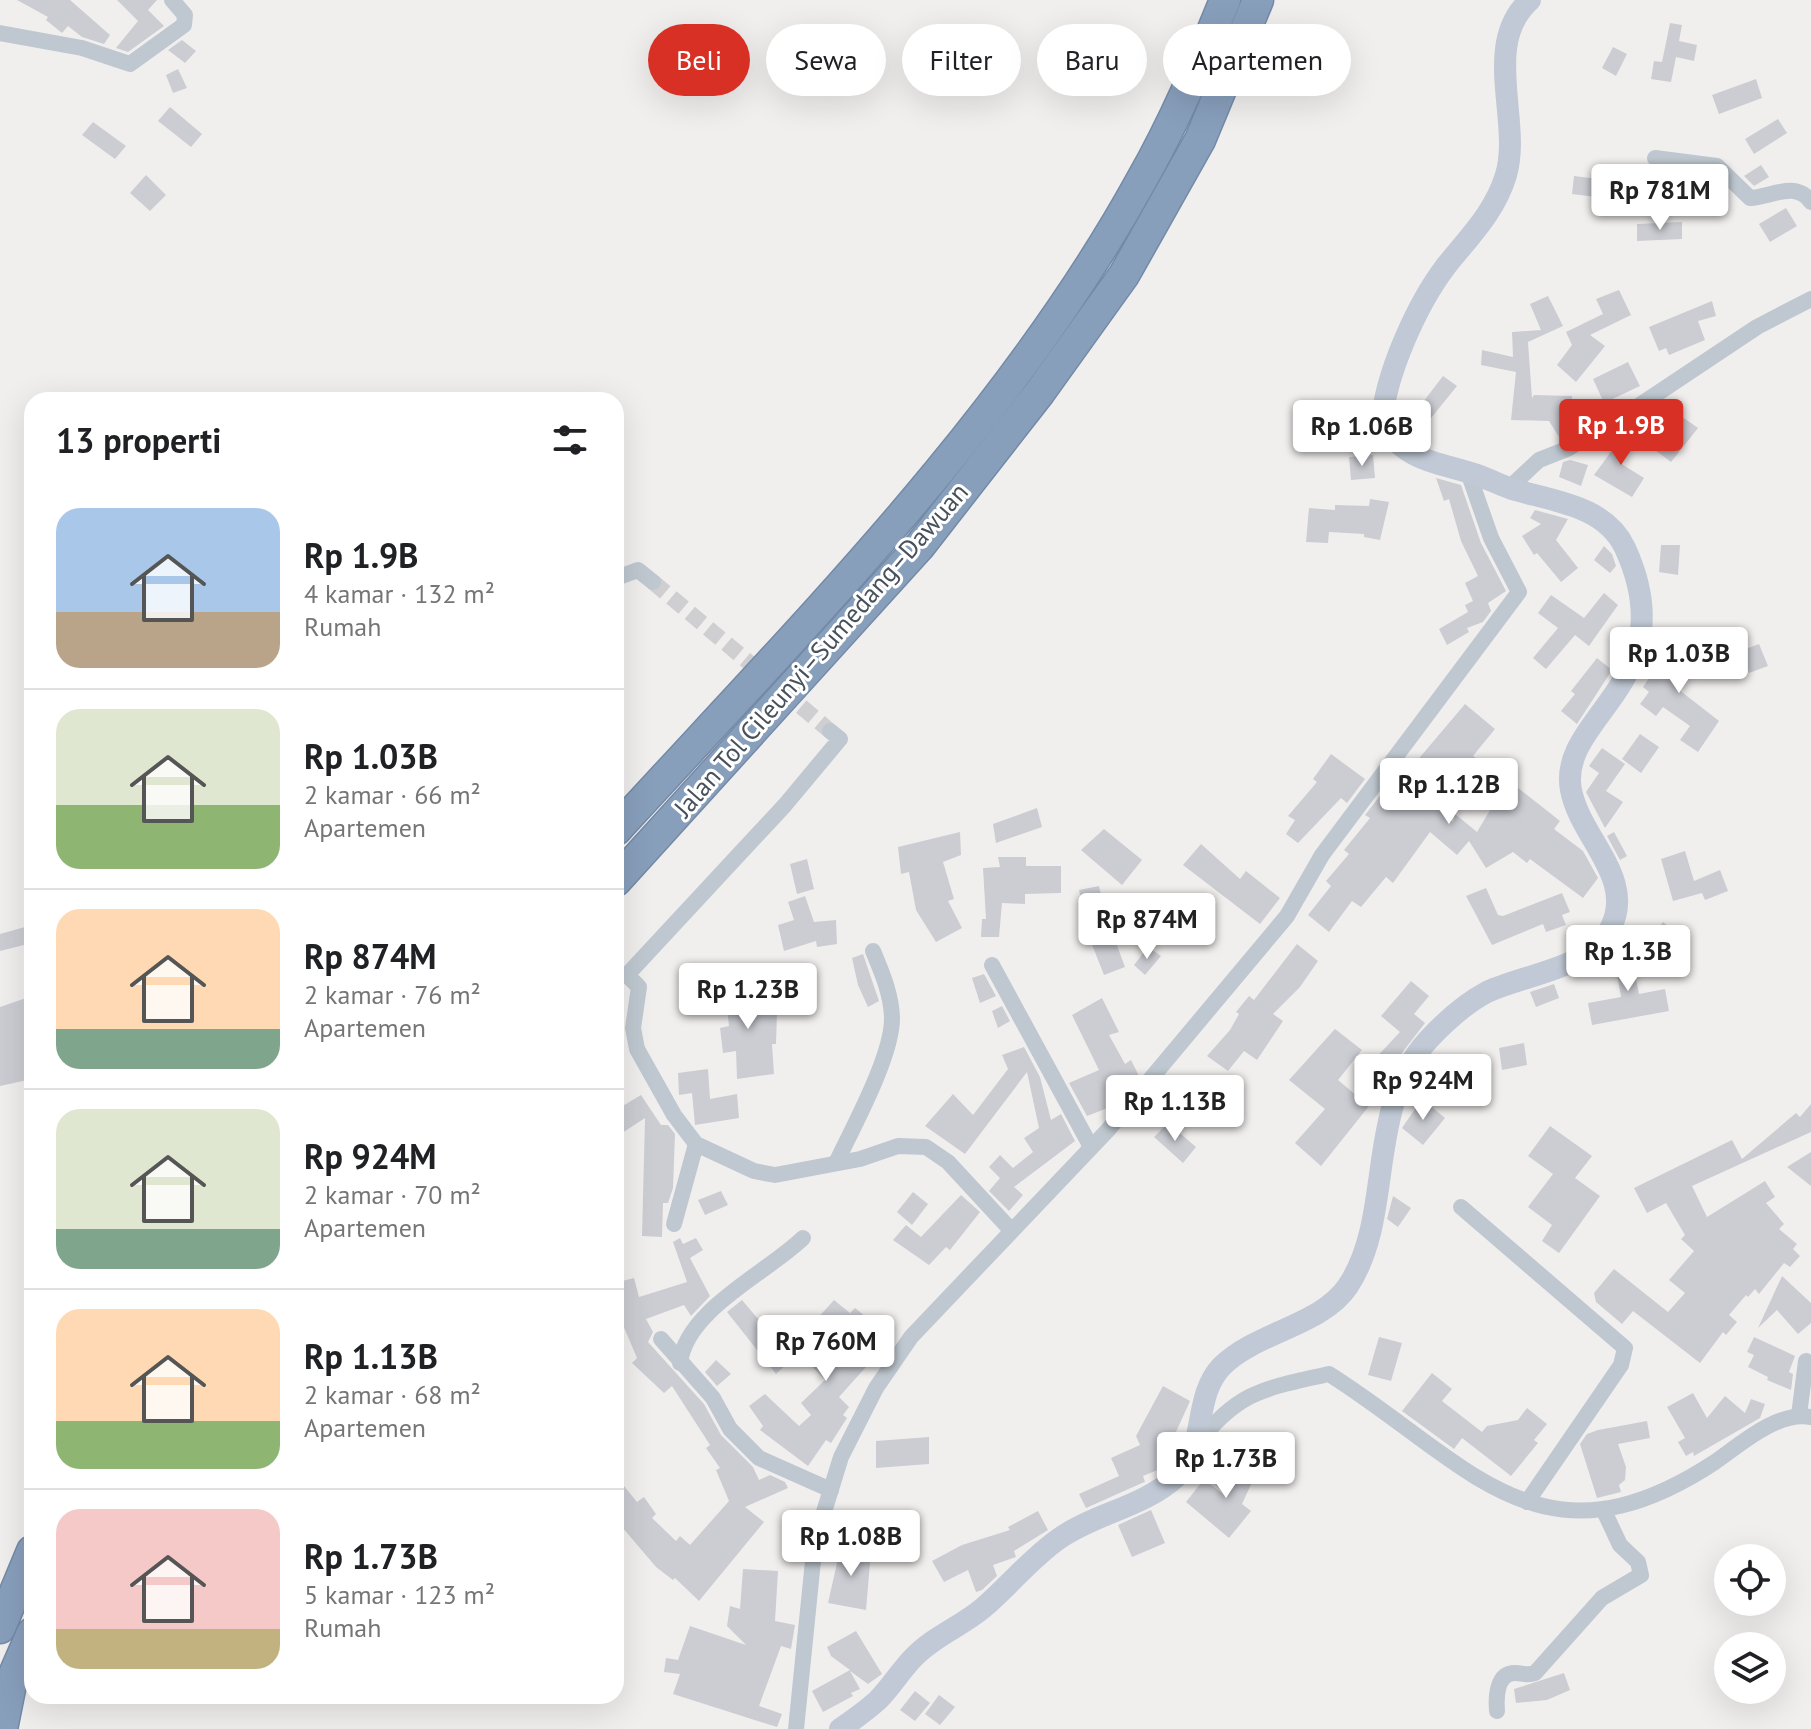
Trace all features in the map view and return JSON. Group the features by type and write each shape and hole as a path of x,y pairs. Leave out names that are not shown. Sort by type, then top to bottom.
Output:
{"highway":[{"name":"Jalan Tol Cileunyi–Sumedang–Dawuan","path":"624,821 870,552 1016,370 1087,270 1141,182 1191,85 1225,0"},
{"name":"Jalan Tol Cileunyi–Sumedang–Dawuan","path":"624,872 919,547 1040,392 1124,275 1200,140 1258,0"},
{"path":"0,1628 24,1570"},
{"path":"2,1729 12,1679 24,1651"}],"main road":[{"path":"840,1729 878,1699 915,1655 983,1608 1044,1550 1077,1528 1148,1497 1177,1476 1195,1448 1205,1395 1218,1370 1254,1342 1318,1313 1339,1299 1359,1270 1391,1109 1414,1058 1438,1031 1481,995 1518,978 1562,965 1598,945 1616,915 1616,881 1583,827 1569,784 1584,740 1612,702 1638,655 1642,616 1633,574 1621,541 1606,523 1578,507 1509,488 1468,472 1428,463 1401,447 1382,422 1383,399 1429,291 1474,234 1500,193 1510,153 1505,81 1509,36 1515,19 1530,0"}],"street":[{"path":"0,33 82,48 130,64 184,25 185,15 172,0"},
{"path":"1655,158 1717,166 1750,198 1795,190 1804,193 1811,202"},
{"path":"1509,488 1539,460 1567,449 1631,411 1757,327 1811,299"},
{"path":"796,1729 815,1541 841,1457 876,1388 911,1337 1010,1229 1091,1147 1287,916 1322,855 1519,592 1491,538 1468,472"},
{"path":"624,575 638,570 653,582"},
{"path":"830,731 840,739 785,805 627,975 639,987 633,1028 637,1049 674,1115 696,1144 765,1173 836,1163 898,1146 926,1147 948,1162 1010,1229"},
{"path":"836,1163 880,1063 892,1021 890,996 873,951"},
{"path":"992,965 1091,1147"},
{"path":"674,1224 696,1144"},
{"path":"1461,1207 1625,1348 1621,1365 1527,1502"},
{"path":"680,1363 689,1336 718,1304 779,1261 803,1238"},
{"path":"661,1339 713,1398 730,1429 759,1458 831,1490"},
{"path":"1195,1448 1217,1418 1248,1395 1329,1374 1383,1409 1438,1455 1527,1502 1589,1513 1604,1511 1665,1491 1765,1429 1805,1416 1806,1361"},
{"path":"1497,1711 1496,1694 1505,1677 1515,1673 1535,1673 1602,1598 1641,1575 1638,1562 1620,1545 1604,1511"}],"building":[{"path":"17,0 70,0 110,35 104,44 82,37 68,26 62,33 46,20 48,17"},
{"path":"117,0 157,0 148,10 164,26 128,52 116,48 138,21"},
{"path":"1670,23 1682,25 1679,41 1697,45 1694,61 1676,57 1671,82 1651,79 1654,61 1662,62"},
{"path":"182,40 196,51 185,63 168,50"},
{"path":"1613,47 1627,54 1616,76 1602,68"},
{"path":"178,69 187,88 173,93 166,75"},
{"path":"1756,79 1762,98 1719,114 1712,95"},
{"path":"170,107 202,134 191,147 158,121"},
{"path":"1778,119 1787,133 1754,154 1745,139"},
{"path":"93,122 126,146 115,159 82,135"},
{"path":"1761,165 1769,177 1754,186 1744,176"},
{"path":"146,175 166,195 150,211 130,193"},
{"path":"1574,176 1606,180 1604,198 1572,194"},
{"path":"1786,208 1797,226 1770,242 1759,224"},
{"path":"1682,222 1682,239 1637,241 1637,224"},
{"path":"1619,290 1631,315 1590,335 1605,346 1576,382 1557,365 1572,345 1566,332 1603,314 1596,299"},
{"path":"1548,296 1563,326 1528,342 1532,398 1534,395 1572,396 1572,410 1583,427 1561,440 1549,421 1511,420 1516,372 1481,365 1482,350 1513,357 1512,332 1541,330 1530,304"},
{"path":"1712,301 1716,316 1698,321 1705,340 1669,355 1666,348 1659,351 1649,327"},
{"path":"1628,362 1640,386 1604,403 1593,379"},
{"path":"1443,376 1457,386 1423,428 1410,419"},
{"path":"1668,407 1698,428 1671,462 1643,441"},
{"path":"1627,430 1639,442 1620,463 1644,478 1632,497 1594,475"},
{"path":"1373,455 1375,478 1351,480 1349,457"},
{"path":"1570,460 1588,465 1581,486 1559,477 1563,462"},
{"path":"1436,478 1461,485 1481,543 1506,591 1488,603 1491,611 1483,622 1467,628 1469,632 1447,645 1439,629 1468,612 1465,605 1473,601 1465,583 1478,576 1461,541 1449,499 1444,501"},
{"path":"1370,499 1389,502 1380,540 1364,537 1364,534 1329,532 1328,543 1306,542 1309,508 1335,510 1335,505 1369,506"},
{"path":"1535,510 1568,519 1556,540 1578,568 1561,582 1537,553 1534,555 1522,536 1541,524 1530,518"},
{"path":"1661,545 1680,545 1678,575 1659,572"},
{"path":"1604,546 1612,554 1616,566 1610,573 1594,560"},
{"path":"1604,593 1618,605 1589,646 1575,635 1546,669 1533,658 1558,628 1538,613 1551,595 1584,618"},
{"path":"1675,639 1701,660 1678,689 1719,721 1698,752 1680,740 1690,726 1663,707 1656,716 1640,704 1649,692 1643,687"},
{"path":"1759,644 1768,666 1749,673 1740,651"},
{"path":"1597,658 1612,670 1577,724 1561,711 1575,694 1571,691"},
{"path":"1465,704 1495,729 1473,756 1487,766 1465,794 1436,770 1417,793 1453,822 1455,814 1477,832 1508,780 1560,821 1554,829 1583,851 1598,878 1583,898 1530,859 1527,863 1513,852 1486,868 1469,841 1457,855 1430,832 1393,883 1386,877 1361,907 1352,901 1329,932 1308,915 1331,886 1326,881 1349,854 1344,850 1370,818 1365,815 1383,792 1388,795"},
{"path":"1640,734 1659,747 1641,773 1622,759"},
{"path":"1602,748 1625,764 1606,791 1623,802 1605,828 1586,792 1599,773 1589,766"},
{"path":"1331,754 1365,779 1347,803 1341,798 1298,843 1286,834 1295,820 1288,816 1317,782 1313,779"},
{"path":"1037,808 1042,827 996,843 993,824"},
{"path":"1104,829 1142,860 1122,885 1081,850"},
{"path":"960,832 961,855 943,862 954,899 948,901 962,928 936,942 916,910 909,872 901,874 898,847"},
{"path":"1614,832 1627,856 1620,860 1607,836"},
{"path":"1201,844 1240,879 1246,871 1280,898 1260,924 1183,865"},
{"path":"1685,851 1694,881 1720,870 1728,891 1705,900 1702,893 1673,901 1661,859"},
{"path":"998,857 1026,857 1026,866 1061,866 1061,893 1025,894 1025,904 1002,903 999,937 981,937 982,919 986,919 983,868 1000,867"},
{"path":"807,859 814,889 797,894 790,864"},
{"path":"1099,886 1111,942 1115,940 1125,967 1104,975 1089,937 1079,890"},
{"path":"1486,888 1498,915 1503,916 1562,893 1570,912 1562,915 1566,925 1546,932 1543,924 1492,945 1466,896"},
{"path":"805,896 814,922 836,920 837,944 817,947 816,941 784,951 778,925 794,920 788,902"},
{"path":"1663,922 1680,936 1664,956 1647,942"},
{"path":"24,927 24,945 0,951 0,934"},
{"path":"1297,944 1318,961 1300,987 1273,1014 1283,1021 1257,1060 1244,1051 1228,1071 1207,1056 1230,1030 1239,1014 1236,1012 1249,996 1254,1000"},
{"path":"1638,946 1642,967 1634,969 1639,994 1665,989 1669,1011 1592,1025 1588,1003 1621,997 1613,950"},
{"path":"1148,947 1161,956 1145,975 1134,965"},
{"path":"863,954 879,1001 868,1007 858,985 852,958"},
{"path":"984,974 996,996 980,1003 972,978"},
{"path":"749,976 755,1013 777,1013 776,1044 772,1044 774,1074 737,1079 736,1051 723,1053 720,1028 729,1026 724,981"},
{"path":"1411,981 1429,996 1414,1014 1425,1023 1398,1058 1388,1080 1370,1064 1400,1032 1381,1016"},
{"path":"1554,984 1559,998 1536,1007 1530,992"},
{"path":"1102,998 1119,1032 1109,1035 1125,1064 1131,1060 1139,1076 1122,1088 1124,1093 1113,1106 1087,1116 1069,1083 1099,1070 1072,1015"},
{"path":"24,999 24,1081 0,1086 0,1007"},
{"path":"1002,1006 1010,1021 998,1028 992,1011"},
{"path":"1335,1029 1362,1050 1338,1080 1369,1106 1321,1166 1295,1143 1325,1109 1289,1080"},
{"path":"1524,1043 1527,1065 1502,1070 1499,1048"},
{"path":"1024,1047 1040,1077 1051,1120 1061,1114 1075,1141 1014,1187 1023,1195 1009,1211 989,1191 1000,1178 989,1167 1000,1155 1013,1168 1033,1152 1024,1138 1039,1128 1027,1072 965,1154 925,1126 953,1094 973,1115 1008,1069 1002,1055"},
{"path":"708,1069 710,1099 737,1094 739,1118 695,1125 692,1093 679,1095 678,1073"},
{"path":"641,1095 661,1125 668,1125 675,1134 673,1188 668,1203 663,1203 662,1237 642,1236 645,1118 624,1132 624,1105"},
{"path":"1422,1099 1445,1118 1423,1145 1402,1128"},
{"path":"1811,1104 1811,1132 1692,1186 1707,1217 1765,1181 1775,1197 1766,1203 1784,1224 1779,1229 1797,1244 1793,1249 1800,1256 1790,1267 1784,1263 1759,1294 1755,1289 1748,1297 1746,1295 1729,1315 1737,1322 1726,1335 1723,1332 1700,1363 1633,1311 1622,1324 1596,1302 1594,1293 1614,1269 1668,1312 1685,1293 1669,1280 1694,1251 1681,1239 1685,1235 1666,1203 1647,1213 1634,1188 1732,1140 1742,1159 1796,1113 1800,1117"},
{"path":"1168,1123 1196,1147 1183,1163 1154,1137"},
{"path":"1550,1126 1592,1156 1575,1178 1600,1196 1559,1253 1542,1241 1552,1225 1528,1207 1553,1174 1528,1156"},
{"path":"1811,1152 1811,1186 1787,1167"},
{"path":"721,1191 728,1205 705,1215 698,1200"},
{"path":"913,1192 928,1204 912,1225 897,1212"},
{"path":"961,1195 980,1212 950,1250 946,1247 929,1265 893,1240 906,1225 921,1237"},
{"path":"1393,1196 1411,1208 1398,1227 1387,1219"},
{"path":"680,1238 683,1244 696,1238 703,1250 690,1258 710,1296 691,1316 684,1305 646,1319 653,1332 648,1342 704,1404 721,1435 753,1467 759,1480 770,1475 785,1482 788,1488 745,1507 764,1522 699,1601 675,1578 673,1580 656,1567 624,1529 624,1486 637,1502 644,1497 656,1514 652,1518 676,1541 680,1536 690,1545 729,1501 716,1470 720,1468 706,1448 710,1445 672,1386 664,1393 632,1363 637,1358 624,1327 624,1280 634,1278 639,1297 687,1282 673,1242"},
{"path":"1782,1276 1811,1303 1811,1323 1798,1334 1777,1310 1758,1328"},
{"path":"742,1300 792,1359 776,1374 727,1312"},
{"path":"834,1300 850,1313 855,1308 892,1338 839,1397 849,1407 843,1415 847,1418 831,1443 826,1440 808,1466 760,1430 763,1426 749,1406 765,1394 799,1426 811,1415 801,1403 825,1380 808,1362 832,1335 815,1321"},
{"path":"1379,1337 1402,1343 1391,1381 1368,1375"},
{"path":"1754,1337 1795,1356 1789,1372 1793,1374 1791,1390 1767,1380 1768,1377 1748,1367 1754,1355 1747,1352"},
{"path":"716,1360 731,1374 717,1386 705,1372"},
{"path":"1432,1373 1452,1389 1442,1401 1482,1432 1487,1426 1518,1420 1527,1408 1547,1424 1534,1440 1538,1443 1511,1476 1462,1438 1454,1449 1402,1411"},
{"path":"1163,1386 1190,1401 1171,1443 1174,1457 1167,1466 1143,1476 1145,1482 1086,1508 1079,1494 1119,1476 1111,1458 1140,1445 1136,1436"},
{"path":"1693,1393 1707,1418 1725,1396 1745,1413 1751,1399 1765,1404 1760,1418 1694,1456 1693,1452 1686,1456 1678,1442 1685,1438 1667,1407"},
{"path":"1647,1421 1650,1438 1618,1444 1626,1467 1625,1480 1619,1485 1621,1492 1597,1498 1580,1444 1587,1434 1598,1430"},
{"path":"929,1437 929,1464 876,1468 876,1441"},
{"path":"1240,1458 1259,1467 1242,1504 1251,1511 1229,1538 1186,1502 1204,1479 1224,1495"},
{"path":"1151,1510 1165,1543 1132,1557 1118,1525"},
{"path":"1038,1511 1048,1530 1014,1551 1016,1557 993,1565 997,1576 982,1590 976,1592 968,1570 944,1582 932,1561 962,1545 1010,1530 1008,1527"},
{"path":"841,1545 871,1551 866,1610 828,1603"},
{"path":"743,1569 778,1571 775,1621 795,1625 791,1649 781,1646 759,1706 782,1714 777,1727 673,1694 680,1674 664,1672 666,1658 678,1660 690,1626 746,1645 727,1626 730,1606 740,1609"},
{"path":"856,1631 882,1674 868,1684 850,1671 860,1689 823,1712 812,1691 850,1670 831,1656 827,1647"},
{"path":"1564,1673 1570,1690 1547,1700 1516,1703 1514,1689"},
{"path":"915,1691 930,1703 915,1721 900,1710"},
{"path":"939,1695 955,1707 940,1725 925,1714"}],"tunnel":[{"path":"653,582 765,676"},
{"path":"783,691 830,731"}]}
